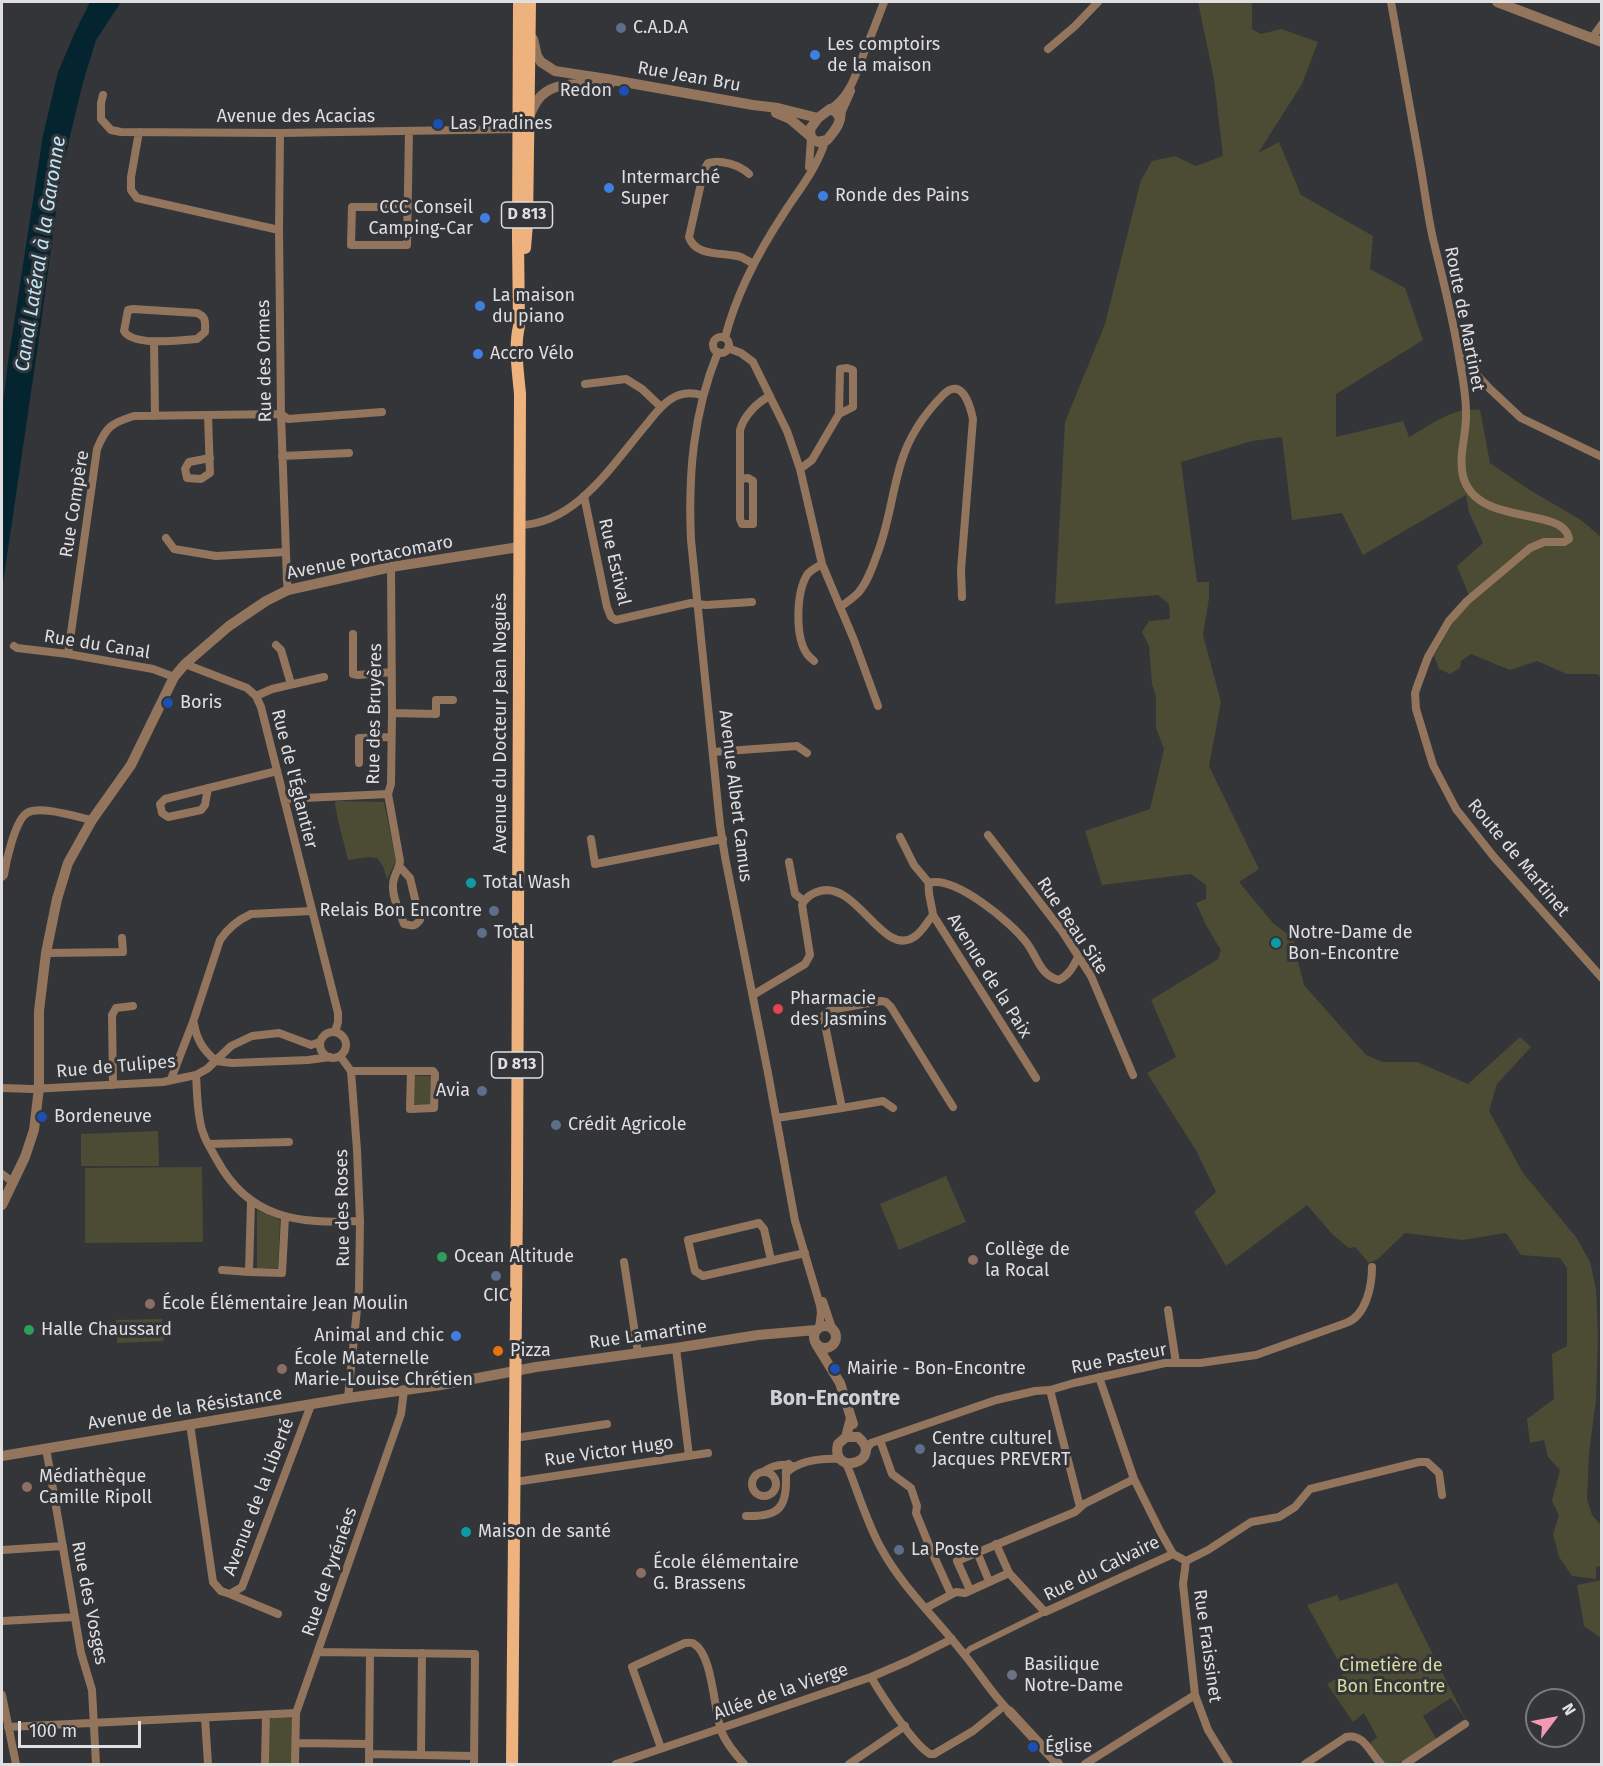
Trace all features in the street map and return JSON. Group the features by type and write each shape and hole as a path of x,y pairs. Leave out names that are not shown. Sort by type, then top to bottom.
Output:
{"main road":[{"name":"Avenue du Docteur Jean Noguès","path":"519,2 519,104 525,126"},
{"name":"Avenue du Docteur Jean Noguès","path":"512,1764 517,1173 519,366 522,337 519,326 518,239 528,80 530,6"}],"street":[{"path":"854,80 844,97 818,118 810,129 811,137 818,142 825,141 839,125 842,111 848,102 854,80 884,2"},
{"path":"1048,49 1076,26 1098,2"},
{"name":"Route de Martinet","path":"1391,2 1433,238 1448,296 1459,356 1467,413 1461,462 1464,477 1468,487 1481,501 1491,507 1560,525 1567,531 1569,538 1564,542 1544,542 1530,548 1456,611 1428,657 1415,693 1416,709 1433,765 1456,809 1502,866 1602,978"},
{"path":"1497,2 1597,40 1602,24"},
{"path":"530,6 534,49 541,62 555,71"},
{"path":"519,34 528,80 519,104"},
{"name":"Rue Jean Bru","path":"619,82 541,88 528,80 537,72 555,71 778,108 818,118"},
{"path":"525,126 541,97 563,86"},
{"name":"Avenue des Acacias","path":"103,95 101,118 111,130 280,133 525,126"},
{"name":"Rue Jean Bru","path":"753,105 785,116 811,137"},
{"path":"830,109 836,112 840,120"},
{"path":"408,207 352,207 351,245 407,245 408,207 409,131"},
{"path":"139,132 131,177 131,190 137,198 279,230"},
{"name":"Rue des Ormes","path":"280,133 281,414 288,590"},
{"name":"Avenue Albert Camus","path":"808,175 811,160 811,137"},
{"name":"Avenue Albert Camus","path":"825,141 808,175 754,264 729,319 725,338 718,338 715,341 714,347 718,352 702,395 691,465 689,503 723,839 795,1221 832,1328"},
{"path":"748,174 742,168 713,161 706,165 689,237 692,245 701,251 741,258 754,264"},
{"path":"128,310 197,313 205,319 205,332 202,337 154,341 139,340 126,335 124,331 128,310"},
{"path":"718,352 724,352 728,348 729,343 725,338"},
{"path":"154,341 155,416"},
{"path":"728,348 741,353 753,362 787,431 800,469 822,564 878,706"},
{"path":"1459,356 1490,390 1521,418 1602,458"},
{"path":"800,469 812,460 838,414 840,369 847,368 853,370 853,407 838,414"},
{"path":"585,384 626,379 642,389 661,407"},
{"path":"840,607 859,592 879,551 901,462 909,442 925,414 954,387 965,396 974,418 961,570 962,597"},
{"path":"519,525 533,525 552,518 572,506 605,476 661,407 684,393 702,395"},
{"path":"740,479 748,478 753,481 753,524 742,524 740,519 740,479 741,425 761,400 770,396"},
{"name":"Rue Compère","path":"68,654 97,449 105,432 116,422 134,416 281,414 288,419 382,412"},
{"path":"208,416 210,458"},
{"path":"282,456 349,453"},
{"name":"Rue Estival","path":"584,496 607,607 611,616 616,620 698,603"},
{"path":"166,538 174,549 216,555 286,552"},
{"name":"Avenue Portacomaro","path":"2,1205 26,1156 34,1130 39,1088 39,1011 46,953 57,899 68,863 92,820 131,765 174,677 185,664 230,626 266,601 288,590 391,567 519,547"},
{"path":"814,661 807,654 803,645 799,617 801,594 807,575 822,564"},
{"name":"Rue des Bruyères","path":"284,799 388,794 391,784 392,713 391,567"},
{"path":"698,603 706,605 752,602"},
{"path":"353,634 353,674 392,672"},
{"path":"276,645 281,650 291,684"},
{"name":"Rue du Canal","path":"14,646 153,669 174,677"},
{"name":"Rue de l'Églantier","path":"185,664 247,688 256,696 261,707 312,911"},
{"path":"256,696 272,689 324,677"},
{"path":"392,713 436,714 436,700 453,700"},
{"path":"359,764 359,738 391,737"},
{"path":"713,752 796,746 807,753"},
{"path":"208,788 206,805 201,810 168,817 162,813 160,804 165,799 208,788 277,771"},
{"path":"388,794 399,866 393,884 394,896 404,924 413,926 420,920 410,878 399,866"},
{"path":"2,877 20,819 28,812 69,814 92,820"},
{"name":"Rue Beau Site","path":"988,835 1062,931 1091,976 1133,1075"},
{"path":"900,837 914,865 929,884 939,882 964,891 1007,922 1027,942 1050,978 1059,980 1065,977 1078,957"},
{"path":"591,839 595,864 723,839"},
{"path":"789,862 795,894 804,901"},
{"name":"Avenue de la Paix","path":"929,884 933,915 1036,1078"},
{"path":"753,995 808,960 810,955 802,910 804,901 812,894 831,890 840,893 853,902 889,937 897,940 914,937 933,915"},
{"path":"171,1079 220,940 233,924 258,913 312,911 338,1013 335,1032"},
{"path":"46,953 123,952 122,938"},
{"path":"842,1108 824,1015 830,1010 881,1001 891,1007 954,1107"},
{"path":"113,1085 112,1015 116,1008 133,1006"},
{"path":"193,1022 196,1037 216,1061 308,1060 340,1056 346,1044 343,1036 335,1032 327,1033 320,1042 321,1050 330,1057"},
{"path":"320,1042 310,1045 279,1034 252,1036 231,1046 207,1069 196,1075 200,1122 204,1136 222,1169 251,1202 285,1217 312,1222 360,1221"},
{"path":"340,1056 351,1071 411,1071 432,1071 434,1072 434,1108 411,1109 411,1071"},
{"name":"Rue des Roses","path":"348,1398 359,1289 360,1221 351,1071"},
{"name":"Rue de Tulipes","path":"2,1088 113,1085 156,1082 196,1075"},
{"path":"777,1118 884,1101 893,1108"},
{"path":"208,1144 289,1142"},
{"path":"2,1174 13,1182"},
{"path":"249,1272 251,1202"},
{"path":"222,1270 282,1273 285,1217"},
{"path":"771,1260 764,1229 759,1222 688,1240 695,1271 703,1276 805,1253"},
{"path":"624,1262 638,1353"},
{"name":"Rue Pasteur","path":"863,1447 996,1400 1165,1363 1200,1363 1256,1355 1352,1321 1369,1295 1372,1284 1372,1267"},
{"name":"Avenue Albert Camus","path":"813,1276 821,1313 816,1336"},
{"path":"1168,1310 1176,1363"},
{"path":"816,1336 825,1326 832,1328 837,1337 833,1346 835,1375"},
{"name":"Rue Lamartine","path":"515,1370 758,1335 786,1333 816,1336"},
{"path":"816,1336 824,1348 833,1346"},
{"path":"816,1336 843,1388 851,1418 863,1447 853,1479"},
{"path":"676,1348 689,1456"},
{"name":"Avenue de la Résistance","path":"2,1456 449,1383 515,1370"},
{"name":"Rue du Calvaire","path":"965,1654 970,1648 1173,1554 1134,1479 1099,1377"},
{"name":"Rue de Pyrénées","path":"295,1764 296,1713 401,1414 404,1390"},
{"path":"1050,1390 1077,1510"},
{"name":"Avenue de la Liberté","path":"190,1424 213,1582 221,1591 230,1594 242,1587 311,1405"},
{"path":"851,1418 846,1437 841,1440 837,1453 853,1479 882,1550 965,1654 988,1688 1058,1764"},
{"path":"515,1438 607,1424"},
{"path":"846,1437 863,1447"},
{"path":"880,1440 892,1474 911,1488 917,1506 916,1513 951,1594"},
{"path":"825,1458 838,1446"},
{"path":"792,1465 767,1496 756,1493 752,1487 752,1480 757,1474 782,1464 792,1465 825,1458 855,1463 863,1447"},
{"name":"Rue des Vosges","path":"46,1448 81,1653 92,1690 96,1764"},
{"name":"Rue Victor Hugo","path":"515,1482 708,1453"},
{"path":"1173,1554 1186,1561 1208,1551 1251,1522 1278,1517 1295,1507 1310,1490 1419,1462 1427,1462 1439,1473 1442,1495"},
{"path":"763,1472 771,1474 776,1484"},
{"path":"746,1516 771,1514 779,1509 785,1494 785,1474"},
{"path":"970,1590 957,1561 1077,1510 1084,1504 1134,1479"},
{"path":"996,1544 1009,1573 1045,1612"},
{"path":"2,1550 63,1546"},
{"path":"977,1552 989,1581"},
{"name":"Rue Fraissinet","path":"1186,1561 1183,1584 1195,1695 1208,1730 1229,1764"},
{"path":"926,1608 951,1594 965,1593 1009,1573"},
{"path":"230,1594 278,1614"},
{"path":"2,1621 75,1617"},
{"name":"Allée de la Vierge","path":"616,1764 871,1677 952,1639"},
{"path":"662,1748 632,1668 685,1643 694,1643 703,1653 710,1675 720,1728 727,1742 744,1764"},
{"path":"318,1652 475,1654 474,1760 421,1755 369,1754"},
{"path":"369,1764 370,1653"},
{"path":"421,1755 422,1653"},
{"path":"871,1677 905,1726 927,1752 934,1754 1006,1709"},
{"path":"2,1695 16,1764"},
{"path":"1085,1764 1195,1695"},
{"path":"8,1727 296,1713"},
{"path":"266,1714 266,1764"},
{"path":"205,1718 208,1764"},
{"path":"1405,1764 1465,1724"},
{"path":"849,1764 905,1726"},
{"path":"1305,1764 1346,1737 1352,1736 1361,1739 1381,1764"},
{"path":"296,1743 369,1744"}],"green space":[{"path":"1198,2 1252,2 1252,29 1261,34 1281,29 1318,42 1302,84 1258,153 1279,142 1301,195 1373,236 1370,269 1405,288 1423,340 1336,394 1336,437 1403,421 1409,437 1452,414 1480,410 1490,463 1528,489 1581,520 1601,537 1601,678 1598,674 1567,674 1537,661 1510,670 1471,654 1461,661 1460,668 1450,674 1439,669 1434,656 1457,616 1471,600 1457,566 1483,543 1469,512 1466,495 1363,555 1342,513 1292,520 1282,437 1252,441 1181,462 1197,582 1209,582 1203,635 1221,702 1209,766 1259,869 1239,882 1273,923 1294,939 1304,985 1366,1055 1383,1062 1417,1062 1468,1084 1520,1037 1531,1047 1497,1084 1489,1111 1523,1173 1576,1237 1590,1262 1596,1289 1598,1335 1596,1400 1589,1453 1587,1499 1592,1515 1601,1525 1601,1566 1596,1567 1596,1579 1572,1576 1559,1557 1553,1534 1559,1515 1552,1501 1560,1470 1548,1457 1544,1440 1530,1443 1527,1419 1554,1399 1552,1354 1567,1346 1567,1268 1560,1258 1521,1255 1506,1233 1463,1240 1405,1233 1378,1259 1369,1263 1355,1247 1349,1248 1333,1235 1307,1205 1226,1266 1194,1212 1216,1192 1197,1152 1147,1073 1176,1057 1151,1000 1218,959 1221,950 1196,903 1206,899 1206,885 1191,874 1102,885 1085,831 1150,809 1164,749 1156,728 1156,696 1152,684 1149,646 1142,632 1149,621 1170,619 1169,604 1158,595 1055,604 1065,422 1105,324 1141,180 1152,161 1175,156 1196,166 1223,156 1214,79"},
{"path":"337,801 384,802 396,861 387,879 383,866 377,858 348,860 337,816 335,803"},
{"path":"414,1076 431,1076 431,1105 414,1104"},
{"path":"158,1131 159,1166 81,1166 81,1134"},
{"path":"202,1167 203,1242 85,1243 85,1168"},
{"path":"946,1176 966,1222 899,1250 880,1204"},
{"path":"257,1210 280,1220 278,1268 257,1269"},
{"path":"162,1319 164,1341 117,1343 116,1320"},
{"path":"1602,1580 1601,1638 1584,1626 1577,1585"},
{"name":"Cimetière de Bon Encontre","path":"1397,1583 1466,1720 1451,1698 1423,1716 1437,1740 1407,1759 1388,1764 1380,1758 1370,1743 1377,1737 1364,1713 1353,1722 1327,1684 1345,1673 1307,1605 1337,1595 1340,1601"},
{"path":"273,1717 292,1719 292,1764 269,1764 270,1720"}],"water":[{"name":"Canal Latéral à la Garonne","path":"90,2 121,2 96,40 82,86 61,174 2,590 2,411 8,362 43,135 58,72"}],"place":[{"name":"C.A.D.A","path":"621,28"},
{"name":"Les comptoirs de la maison","path":"815,55"},
{"name":"Redon","path":"624,91"},
{"name":"Las Pradines","path":"438,124"},
{"name":"Intermarché Super","path":"609,188"},
{"name":"Ronde des Pains","path":"823,196"},
{"name":"CCC Conseil Camping-Car","path":"485,218"},
{"name":"La maison du piano","path":"480,306"},
{"name":"Accro Vélo","path":"478,354"},
{"name":"Boris","path":"168,703"},
{"name":"Total Wash","path":"471,883"},
{"name":"Relais Bon Encontre","path":"494,911"},
{"name":"Total","path":"482,933"},
{"name":"Notre-Dame de Bon-Encontre","path":"1276,943"},
{"name":"Pharmacie des Jasmins","path":"778,1009"},
{"name":"Avia","path":"482,1091"},
{"name":"Bordeneuve","path":"42,1117"},
{"name":"Crédit Agricole","path":"556,1125"},
{"name":"Ocean Altitude","path":"442,1257"},
{"name":"Collège de la Rocal","path":"973,1260"},
{"name":"CIC","path":"496,1276"},
{"name":"École Élémentaire Jean Moulin","path":"150,1304"},
{"name":"Halle Chaussard","path":"29,1330"},
{"name":"Animal and chic","path":"456,1336"},
{"name":"Pizza","path":"498,1351"},
{"name":"École Maternelle Marie-Louise Chrétien","path":"282,1369"},
{"name":"Mairie - Bon-Encontre","path":"835,1369"},
{"name":"Centre culturel Jacques PREVERT","path":"920,1449"},
{"name":"Médiathèque Camille Ripoll","path":"27,1487"},
{"name":"Maison de santé","path":"466,1532"},
{"name":"La Poste","path":"899,1550"},
{"name":"École élémentaire G. Brassens","path":"641,1573"},
{"name":"Basilique Notre-Dame","path":"1012,1675"},
{"name":"Église","path":"1033,1747"}],"district":[{"name":"Bon-Encontre","path":"835,1399"}]}
